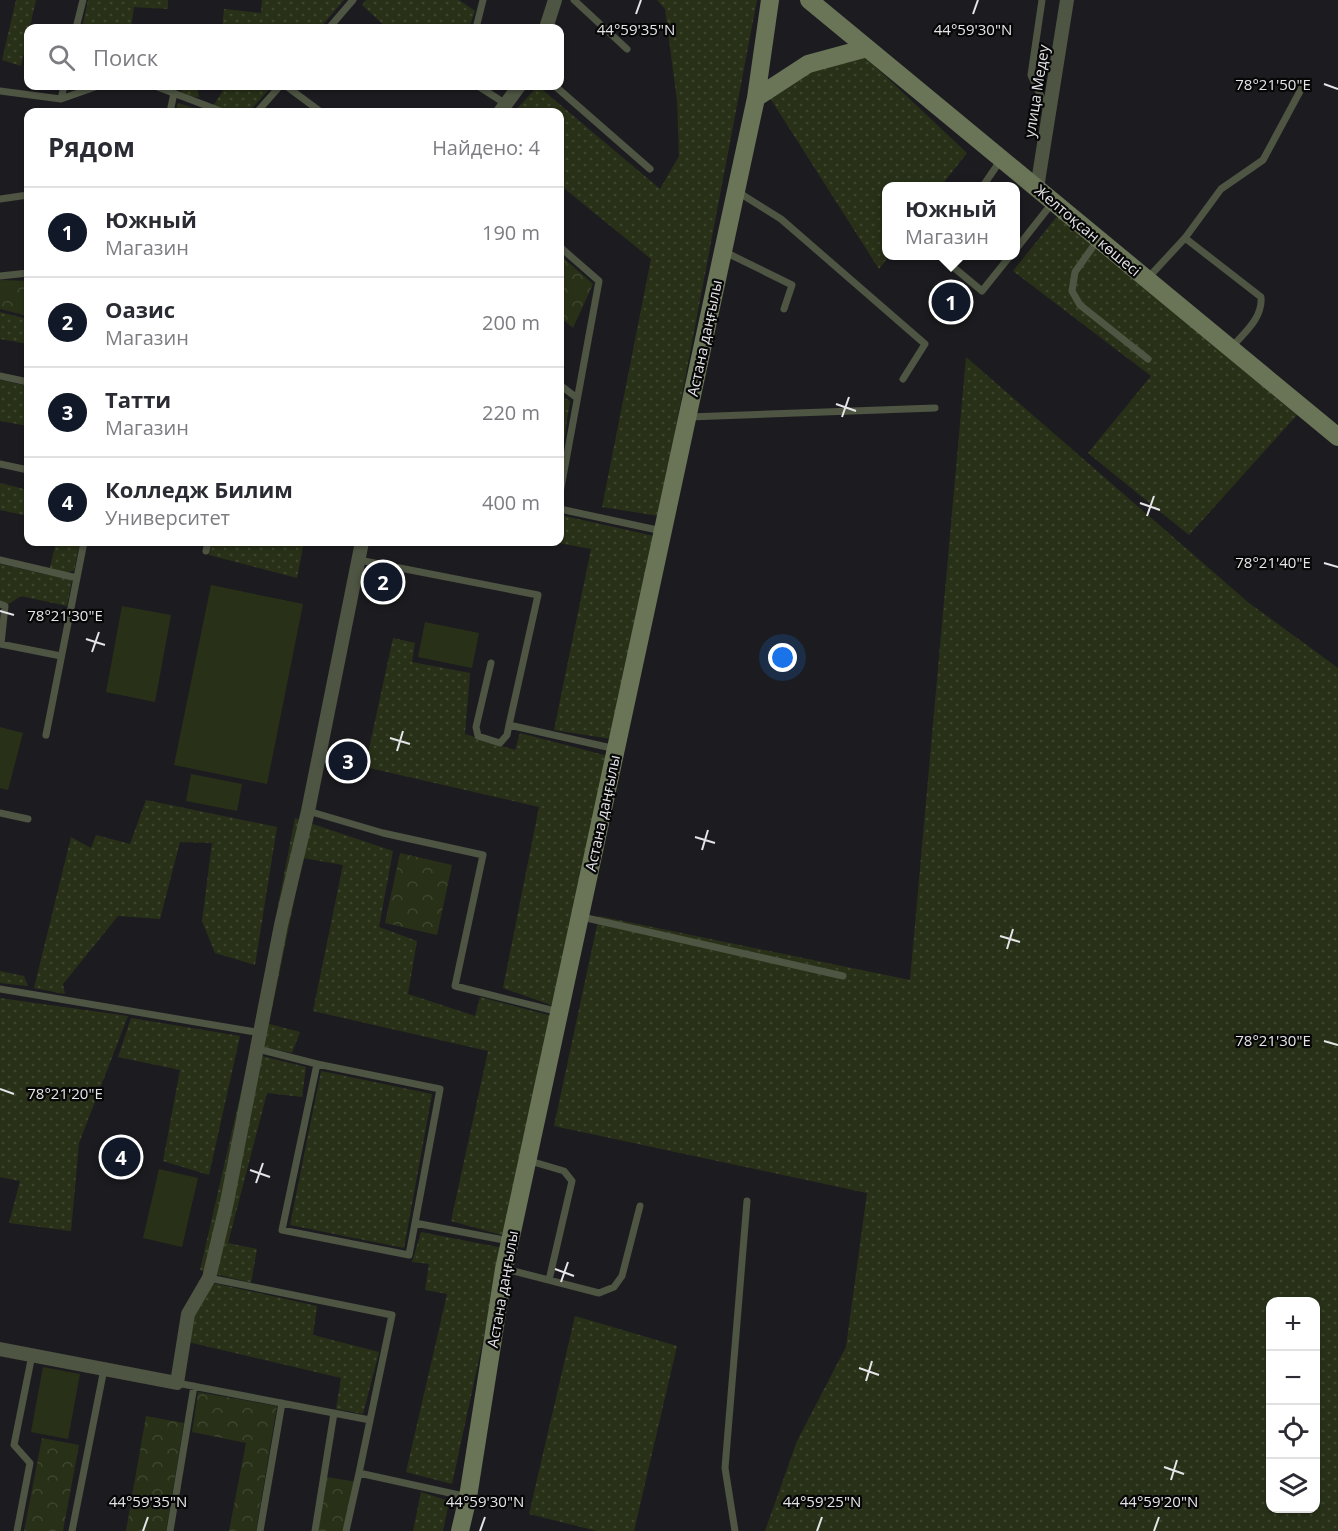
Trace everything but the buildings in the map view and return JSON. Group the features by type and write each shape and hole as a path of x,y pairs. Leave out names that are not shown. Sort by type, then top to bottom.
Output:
{"street":[{"path":"547,24 555,0"},
{"name":"Астана даңғылы","path":"460,1531 468,1497 509,1241 756,98 770,0"},
{"name":"Желтоқсан көшесі","path":"809,0 1338,436"},
{"name":"улица Медеу","path":"1037,188 1067,0"},
{"path":"756,98 808,64 867,48"},
{"path":"503,108 516,90"},
{"path":"0,1349 177,1383 188,1314 209,1278 361,546"}],"lane":[{"path":"77,24 83,0"},
{"path":"332,24 353,0"},
{"path":"477,24 483,0"},
{"path":"574,0 627,49"},
{"path":"1042,0 1031,75 1049,114"},
{"path":"1147,279 1185,238 1221,189 1263,160 1305,82"},
{"path":"61,99 63,90"},
{"path":"0,91 61,99 87,90"},
{"path":"166,90 213,108"},
{"path":"261,108 276,90"},
{"path":"291,90 316,108"},
{"path":"483,90 503,108"},
{"path":"560,90 650,169"},
{"path":"171,108 174,93"},
{"path":"986,182 1002,159"},
{"path":"736,190 781,219 925,344 903,379"},
{"path":"0,199 24,196"},
{"path":"1020,244 1054,202"},
{"path":"1185,238 1261,297 1262,306 1257,319 1231,348"},
{"path":"1099,239 1075,272 1072,291 1080,305 1148,359"},
{"path":"564,250 599,281 564,471"},
{"path":"723,251 792,285 784,309"},
{"path":"946,260 982,291 1006,260"},
{"path":"0,276 24,273"},
{"path":"0,376 24,381"},
{"path":"564,388 577,398"},
{"path":"687,418 935,408"},
{"path":"0,464 24,469"},
{"path":"564,510 662,531"},
{"path":"46,735 83,546"},
{"path":"206,551 207,546"},
{"path":"0,560 77,578"},
{"path":"359,560 538,595 507,735 500,743 478,736 476,727 491,663"},
{"path":"0,604 6,606 1,644 62,656"},
{"path":"509,725 615,749"},
{"path":"308,811 383,833 483,855 455,986 559,1012"},
{"path":"0,813 28,819"},
{"path":"579,916 843,976"},
{"path":"0,989 261,1033"},
{"path":"258,1049 316,1064 440,1089 409,1255 282,1230 316,1064"},
{"path":"527,1160 564,1170 572,1181 549,1280"},
{"path":"735,1531 725,1468 747,1202"},
{"path":"504,1269 599,1293 614,1287 622,1276 640,1206"},
{"path":"415,1223 509,1241"},
{"path":"209,1278 392,1315 346,1531"},
{"path":"17,1531 30,1464 14,1445 32,1355"},
{"path":"72,1531 104,1369"},
{"path":"177,1383 370,1420"},
{"path":"170,1531 194,1386"},
{"path":"260,1531 282,1404"},
{"path":"315,1531 334,1413"},
{"path":"359,1473 468,1497"}],"green space":[{"path":"16,0 36,0 31,24 24,24 24,53 21,66 2,60"},
{"path":"88,0 168,0 168,9 134,7 132,24 83,24"},
{"path":"262,0 344,0 323,24 222,24 224,9 261,13"},
{"path":"366,0 459,0 475,11 470,24 383,24 362,5"},
{"path":"657,0 757,0 659,516 602,507 651,259 564,188 564,108 518,108 534,90 543,90 660,189 679,156 677,101 665,9"},
{"path":"862,54 967,153 944,182 882,182 882,260 886,260 879,269 770,98 811,69"},
{"path":"181,90 198,90 199,97 180,96"},
{"path":"223,90 268,90 253,108 213,106"},
{"path":"178,103 194,108 177,108"},
{"path":"1058,215 1297,415 1189,535 1088,453 1151,376 1013,271"},
{"path":"564,259 593,284 573,328 564,320"},
{"path":"0,280 24,281 24,315 0,309"},
{"path":"0,312 24,318 24,343 0,339"},
{"path":"966,357 1249,603 1338,668 1338,1531 765,1531 797,1441 846,1347 867,1193 554,1126 599,916 910,980"},
{"path":"0,380 24,385 24,425 0,421"},
{"path":"564,398 570,401 564,441"},
{"path":"0,483 24,489 24,515 0,510"},
{"path":"564,516 654,536 611,739 554,730 591,549 564,544"},
{"path":"55,546 79,546 74,571 51,575 72,580 67,606 21,596 9,604 0,601 0,564 48,575"},
{"path":"211,546 303,546 297,578 209,555"},
{"path":"211,585 303,604 267,784 174,765"},
{"path":"122,606 171,615 155,702 106,692"},
{"path":"425,622 479,633 472,668 418,657"},
{"path":"393,638 415,643 412,662 470,673 465,734 515,750 520,733 608,756 554,1006 503,988 539,807 365,767"},
{"path":"0,727 23,733 8,790 0,788"},
{"path":"191,774 242,784 237,811 186,801"},
{"path":"146,800 277,827 255,965 215,953 202,921 212,843 180,842 160,919 118,916 63,984 65,994 34,988 71,837 91,848 96,835 130,844"},
{"path":"295,818 393,851 379,927 417,941 408,994 475,1016 480,997 552,1016 505,1236 451,1221 488,1051 313,1011 343,865 303,858 269,1024 300,1032 292,1053 251,1044"},
{"path":"400,853 452,865 437,935 385,923"},
{"path":"0,971 24,976 28,986 0,983"},
{"path":"0,998 128,1016 79,1143 71,1231 9,1223 20,1181 0,1177"},
{"path":"131,1018 240,1036 209,1175 163,1161 180,1070 118,1057"},
{"path":"250,1053 306,1067 302,1097 267,1093 228,1243 257,1249 251,1283 200,1270"},
{"path":"321,1071 432,1094 404,1248 290,1225"},
{"path":"159,1169 198,1178 182,1247 143,1238"},
{"path":"421,1232 503,1248 452,1484 406,1472 447,1294 425,1290 429,1264 412,1262"},
{"path":"199,1280 317,1306 313,1335 379,1352 363,1414 336,1409 341,1378 188,1342"},
{"path":"575,1316 677,1346 634,1531 597,1531 529,1514"},
{"path":"43,1367 80,1374 68,1439 31,1432"},
{"path":"198,1392 277,1406 256,1531 229,1531 246,1443 192,1432"},
{"path":"146,1416 184,1423 166,1531 126,1531"},
{"path":"42,1438 79,1445 63,1531 24,1531"},
{"path":"326,1477 357,1482 345,1531 318,1531"},
{"path":"421,1492 449,1501 443,1531 413,1531"}],"place":[{"name":"Южный","path":"951,302"},
{"name":"Оазис","path":"383,582"},
{"name":"Татти","path":"348,761"},
{"name":"Колледж Билим","path":"121,1157"}]}
